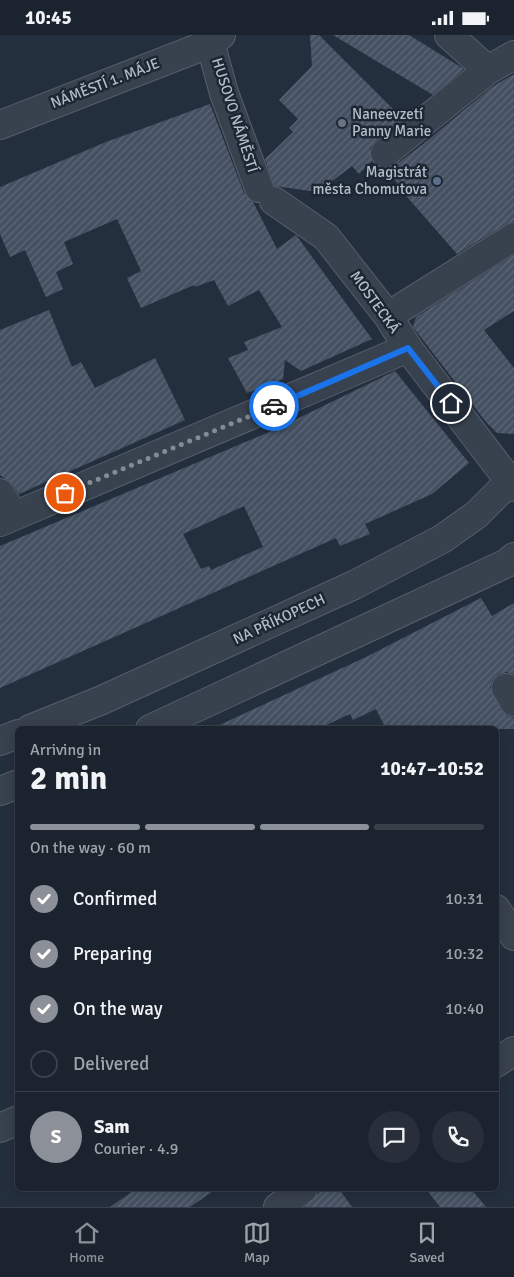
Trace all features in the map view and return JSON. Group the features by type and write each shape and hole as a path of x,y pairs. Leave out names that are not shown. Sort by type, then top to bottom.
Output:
{"street":[{"path":"449,35 488,70"},
{"name":"NÁMĚSTÍ 1. MÁJE","path":"0,125 213,38"},
{"name":"HUSOVO NÁMĚSTÍ","path":"213,38 224,93 266,194 326,237"},
{"path":"386,153 488,70 514,55"},
{"name":"MOSTECKÁ","path":"326,237 388,316 408,348 513,481"},
{"path":"388,316 514,237"},
{"path":"5,511 408,348"},
{"name":"NA PŘÍKOPECH","path":"37,726 102,700 354,585 442,539 476,515 513,481"},
{"path":"164,726 202,718 507,563 514,557"},
{"path":"0,741 15,735"},
{"path":"0,791 15,785"},
{"path":"499,914 514,936"},
{"path":"499,1061 514,1051"},
{"path":"0,1128 15,1122"},
{"path":"278,1207 300,1191"}],"building":[{"name":"Naneevzetí Panny Marie","path":"310,35 319,35 400,116 398,118 400,121 375,141 370,148 372,161 359,174 352,166 318,192 274,186 265,159 293,132 289,128 298,119 279,100 312,66"},
{"path":"333,35 409,35 464,69 433,95"},
{"name":"Magistrát města Chomutova","path":"514,74 514,221 457,254 408,198 386,168 395,165 492,87"},
{"path":"210,104 244,193 253,202 277,249 296,235 372,339 301,371 285,360 283,379 247,393 228,358 248,350 244,342 282,327 259,290 228,306 214,280 195,287 194,285 141,308 127,278 141,271 117,219 64,242 73,264 56,272 63,289 46,297 25,250 10,257 0,234 0,187 106,142"},
{"path":"514,255 514,311 484,330 514,368 514,434 497,433 486,422 413,327 416,317"},
{"path":"49,310 72,367 81,362 95,388 155,358 185,420 19,494 13,485 0,475 0,330"},
{"path":"395,371 469,463 432,494 365,524 370,534 340,546 336,538 0,688 0,546 274,430","holes":["244,506 263,547 211,570 209,566 201,569 183,534"]},
{"path":"481,598 492,616 514,603 514,675 507,672 499,674 493,680 490,687 501,710 507,716 514,718 514,729 499,729 499,726 384,726 376,709 353,720 350,714 324,726 217,726 366,657"},
{"path":"133,1191 213,1191 190,1207 110,1207"},
{"path":"321,1191 340,1191 352,1207 305,1207"},
{"path":"428,1191 473,1191 486,1207 440,1207"}],"way so far":[{"path":"65,493 228,427 274,406"}],"place":[{"name":"Naneevzetí Panny Marie","path":"342,123"},
{"name":"Magistrát města Chomutova","path":"437,181"}],"route":[{"path":"274,406 408,348 451,403"}]}
